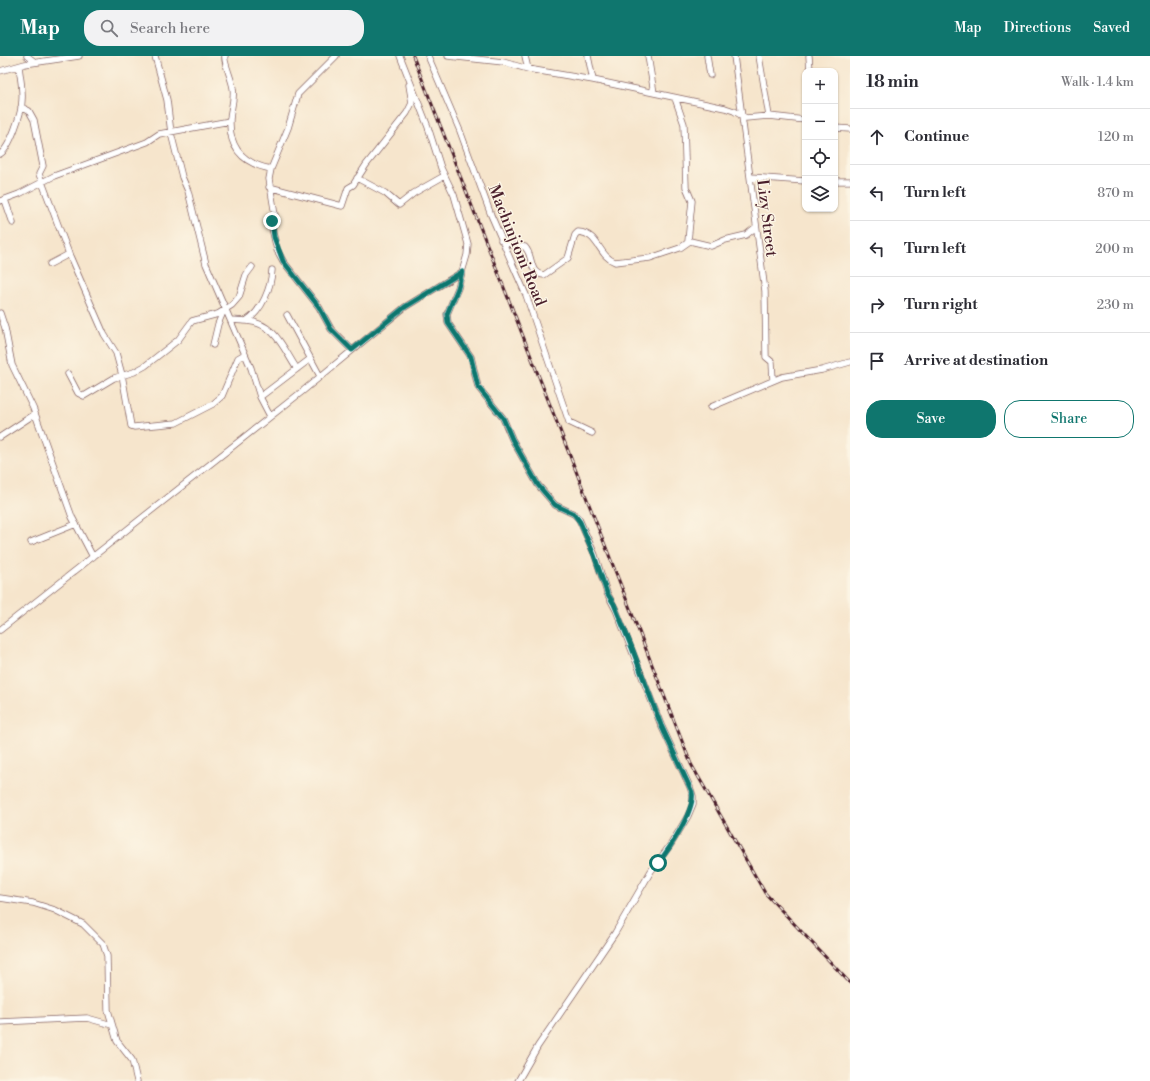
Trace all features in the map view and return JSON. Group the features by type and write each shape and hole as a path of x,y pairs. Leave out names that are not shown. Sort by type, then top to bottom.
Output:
{"street":[{"path":"27,56 35,62"},
{"path":"0,71 35,62 79,56"},
{"path":"155,56 167,100 172,133 206,264 224,310 230,320 251,368 260,397 270,416"},
{"path":"225,56 224,58 231,76 234,95 230,121 233,144 253,165 271,169"},
{"path":"336,56 299,91 288,128 271,169 269,187 275,215 271,224 280,257 300,285 319,307 331,329 352,350"},
{"path":"400,56 428,127 444,176 454,195 468,244 468,255 458,288 447,314 448,323 471,357 478,387 503,418 512,439 538,485 555,505 574,514 580,522 594,555 607,593 616,610 661,725 683,769 693,796 691,810 671,844 651,871 615,933 538,1046 518,1081"},
{"name":"Machinjioni Road","path":"428,56 460,131 501,240 526,295 569,422 592,433"},
{"path":"448,56 503,62 528,69 593,80 732,110 748,119 769,116 802,120"},
{"path":"525,56 528,69"},
{"path":"588,56 593,80"},
{"path":"648,56 654,93"},
{"path":"707,56 710,75"},
{"name":"Lizy Street","path":"734,56 737,73 739,104 765,291 766,357 772,362 773,380"},
{"path":"759,56 769,116"},
{"path":"809,56 810,68"},
{"path":"0,154 5,151 21,107 22,100 19,66"},
{"path":"269,187 341,207 348,188 353,185 411,106 409,80"},
{"path":"501,240 513,246 524,246 531,256 533,270 544,275 568,258 575,235 578,232 591,236 596,240 605,255 615,262 650,258 680,248 688,241 692,200 686,187 684,124 675,98"},
{"path":"732,110 739,104"},
{"path":"21,107 31,113 34,120 43,166 39,174 54,219 104,334 116,353 122,375 131,426 176,423 207,408 220,399 237,360 245,354"},
{"path":"13,223 2,200 42,181 147,142 159,134 172,133 230,121"},
{"path":"838,128 850,129"},
{"path":"357,178 385,193 399,205 414,193 444,176"},
{"path":"750,177 802,181"},
{"path":"838,181 850,181"},
{"path":"688,241 711,246 725,240 746,235 756,228"},
{"path":"50,264 69,254"},
{"path":"68,374 78,393 82,396 122,375 134,372 145,366 178,340 192,321 224,310 234,303 246,275 252,267"},
{"path":"246,321 255,313 266,295 271,282 272,270"},
{"path":"0,630 405,307 462,272"},
{"path":"213,344 218,324 224,310"},
{"path":"0,313 5,328 11,362 35,414 44,443 76,524 93,557"},
{"path":"287,315 320,376"},
{"path":"230,320 258,323 269,327 297,369"},
{"path":"260,397 310,360"},
{"path":"711,407 773,380 850,362"},
{"path":"0,437 35,414"},
{"path":"31,542 76,524"},
{"path":"0,898 49,907 83,924 101,941 106,952 108,1010 119,1044 132,1060 137,1081"},
{"path":"0,1022 87,1018 112,1025"}],"railway":[{"path":"413,56 691,764 765,893 850,983"}],"route":[{"path":"272,221 271,224 278,254 300,285 312,297 331,329 352,350 419,297 462,272 458,288 447,314 448,323 471,357 475,369 475,380 478,387 503,418 512,439 538,485 555,505 574,514 579,519 587,536 608,596 614,604 632,648 661,725 683,769 692,792 693,800 691,810 658,863"}]}
